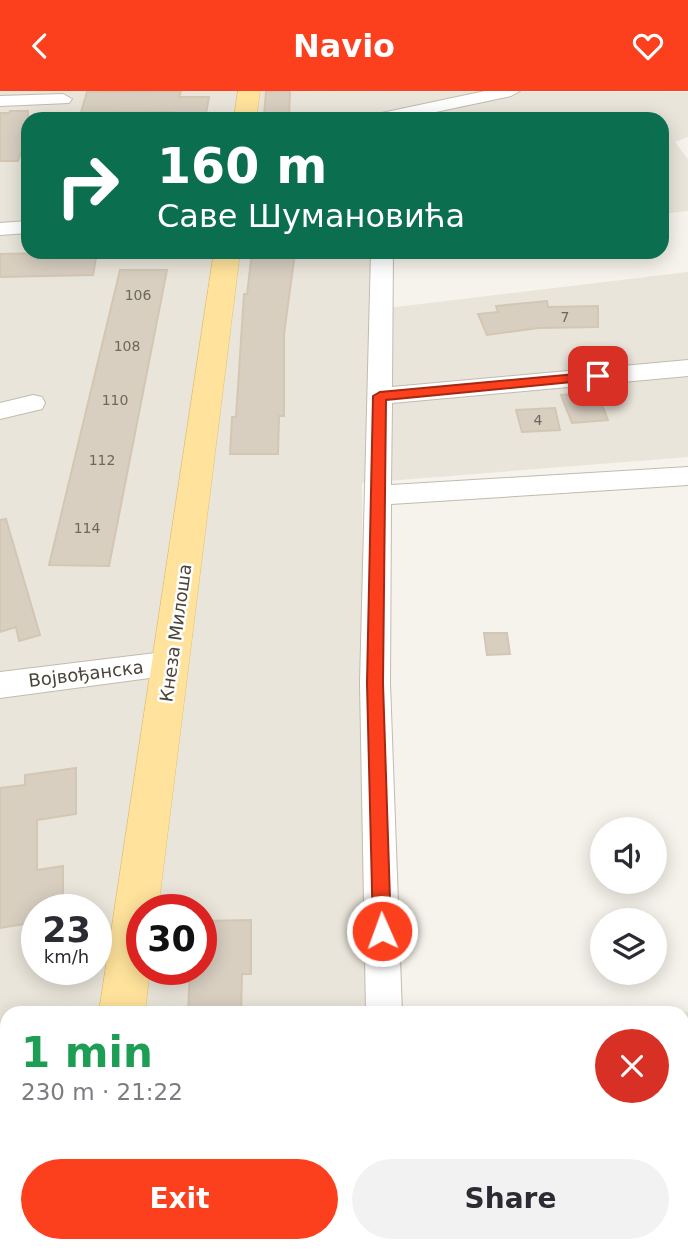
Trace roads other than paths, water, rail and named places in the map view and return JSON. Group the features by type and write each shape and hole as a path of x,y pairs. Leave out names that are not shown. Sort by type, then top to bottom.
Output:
{"main road":[{"path":"246,112 249,91"},
{"name":"Кнеза Милоша","path":"123,1006 226,259"}],"street":[{"path":"389,112 511,91"},
{"path":"0,101 64,95 60,112"},
{"path":"0,229 21,228"},
{"path":"382,259 375,683 384,1006"},
{"path":"380,396 688,368"},
{"path":"0,411 33,403"},
{"path":"377,495 688,477"},
{"name":"Војвођанска","path":"0,685 172,663"}]}
